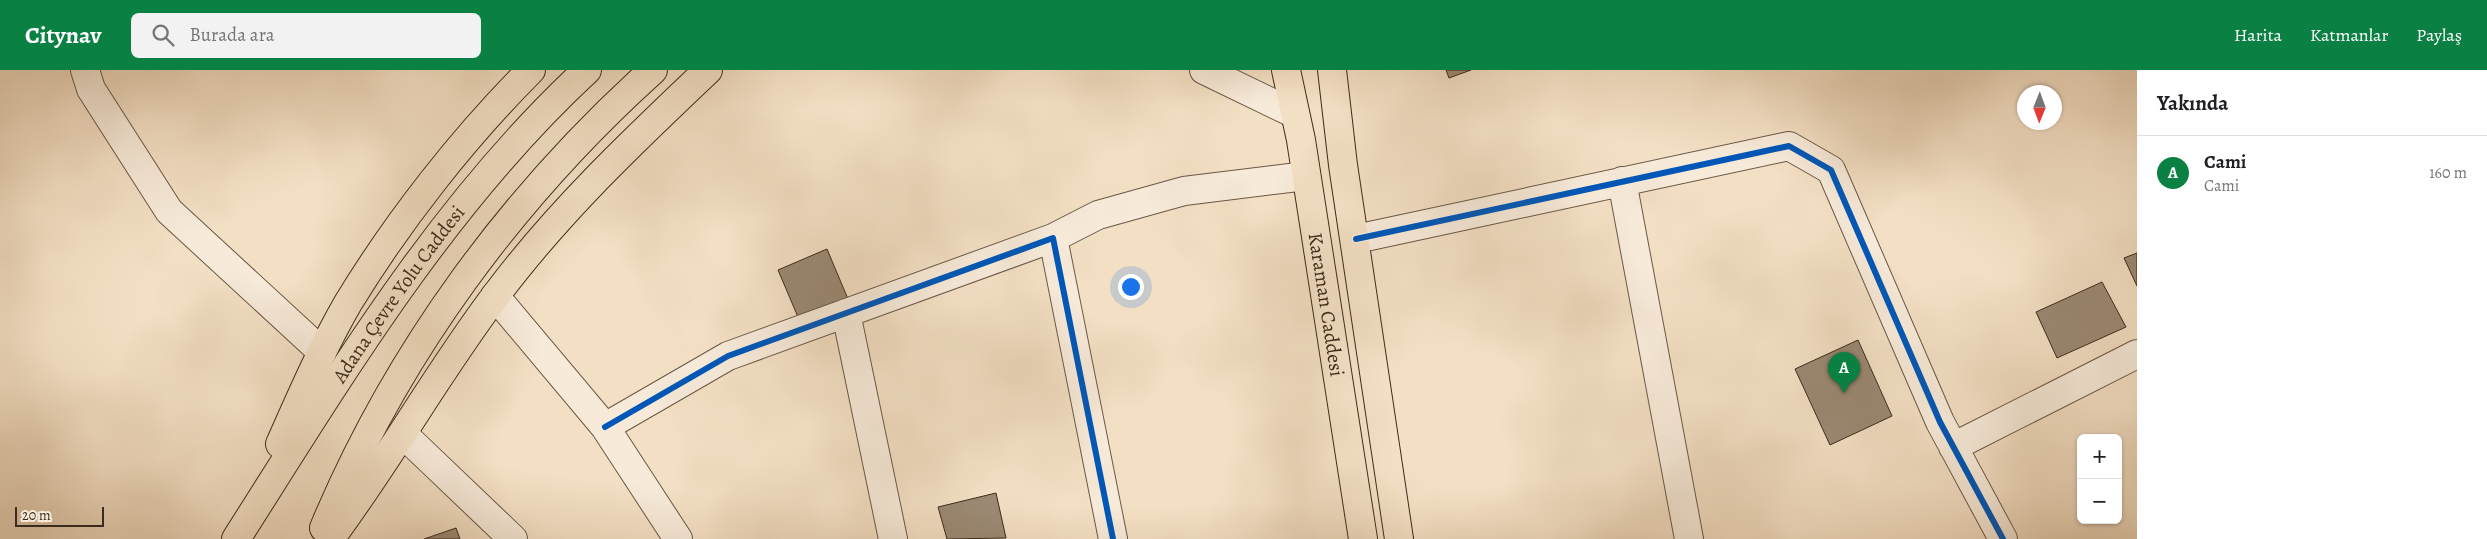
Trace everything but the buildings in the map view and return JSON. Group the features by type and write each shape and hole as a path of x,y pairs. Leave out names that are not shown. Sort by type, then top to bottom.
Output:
{"main road":[{"path":"236,539 322,352 348,304 382,251 470,137 531,70"},
{"name":"Adana Çevre Yolu Caddesi","path":"236,539 353,355 416,265 490,172 587,70"},
{"path":"320,539 362,444 428,331 513,214 564,156 653,70"},
{"path":"330,539 495,296 577,199 708,70"},
{"name":"Karaman Caddesi","path":"1286,70 1306,176 1363,539"},
{"name":"Karaman Caddesi","path":"1332,70 1343,165 1356,240 1399,539"}],"street":[{"path":"85,70 91,90 169,211 322,352"},
{"path":"1204,70 1295,114"},
{"path":"1356,240 1790,146 1831,170 1940,422 2003,539"},
{"path":"605,427 728,356 1053,238 1098,215 1184,191 1306,176"},
{"path":"1622,181 1689,539"},
{"path":"1053,238 1113,539"},
{"path":"495,296 605,427 678,539"},
{"path":"846,313 893,539"},
{"path":"1953,447 2137,354"},
{"path":"402,434 513,539"}],"cycle path":[{"path":"1356,239 1789,146 1831,170 1940,422 2003,539"},
{"path":"605,427 728,356 1053,238 1113,539"}],"place":[{"name":"Cami","path":"1844,393"}]}
